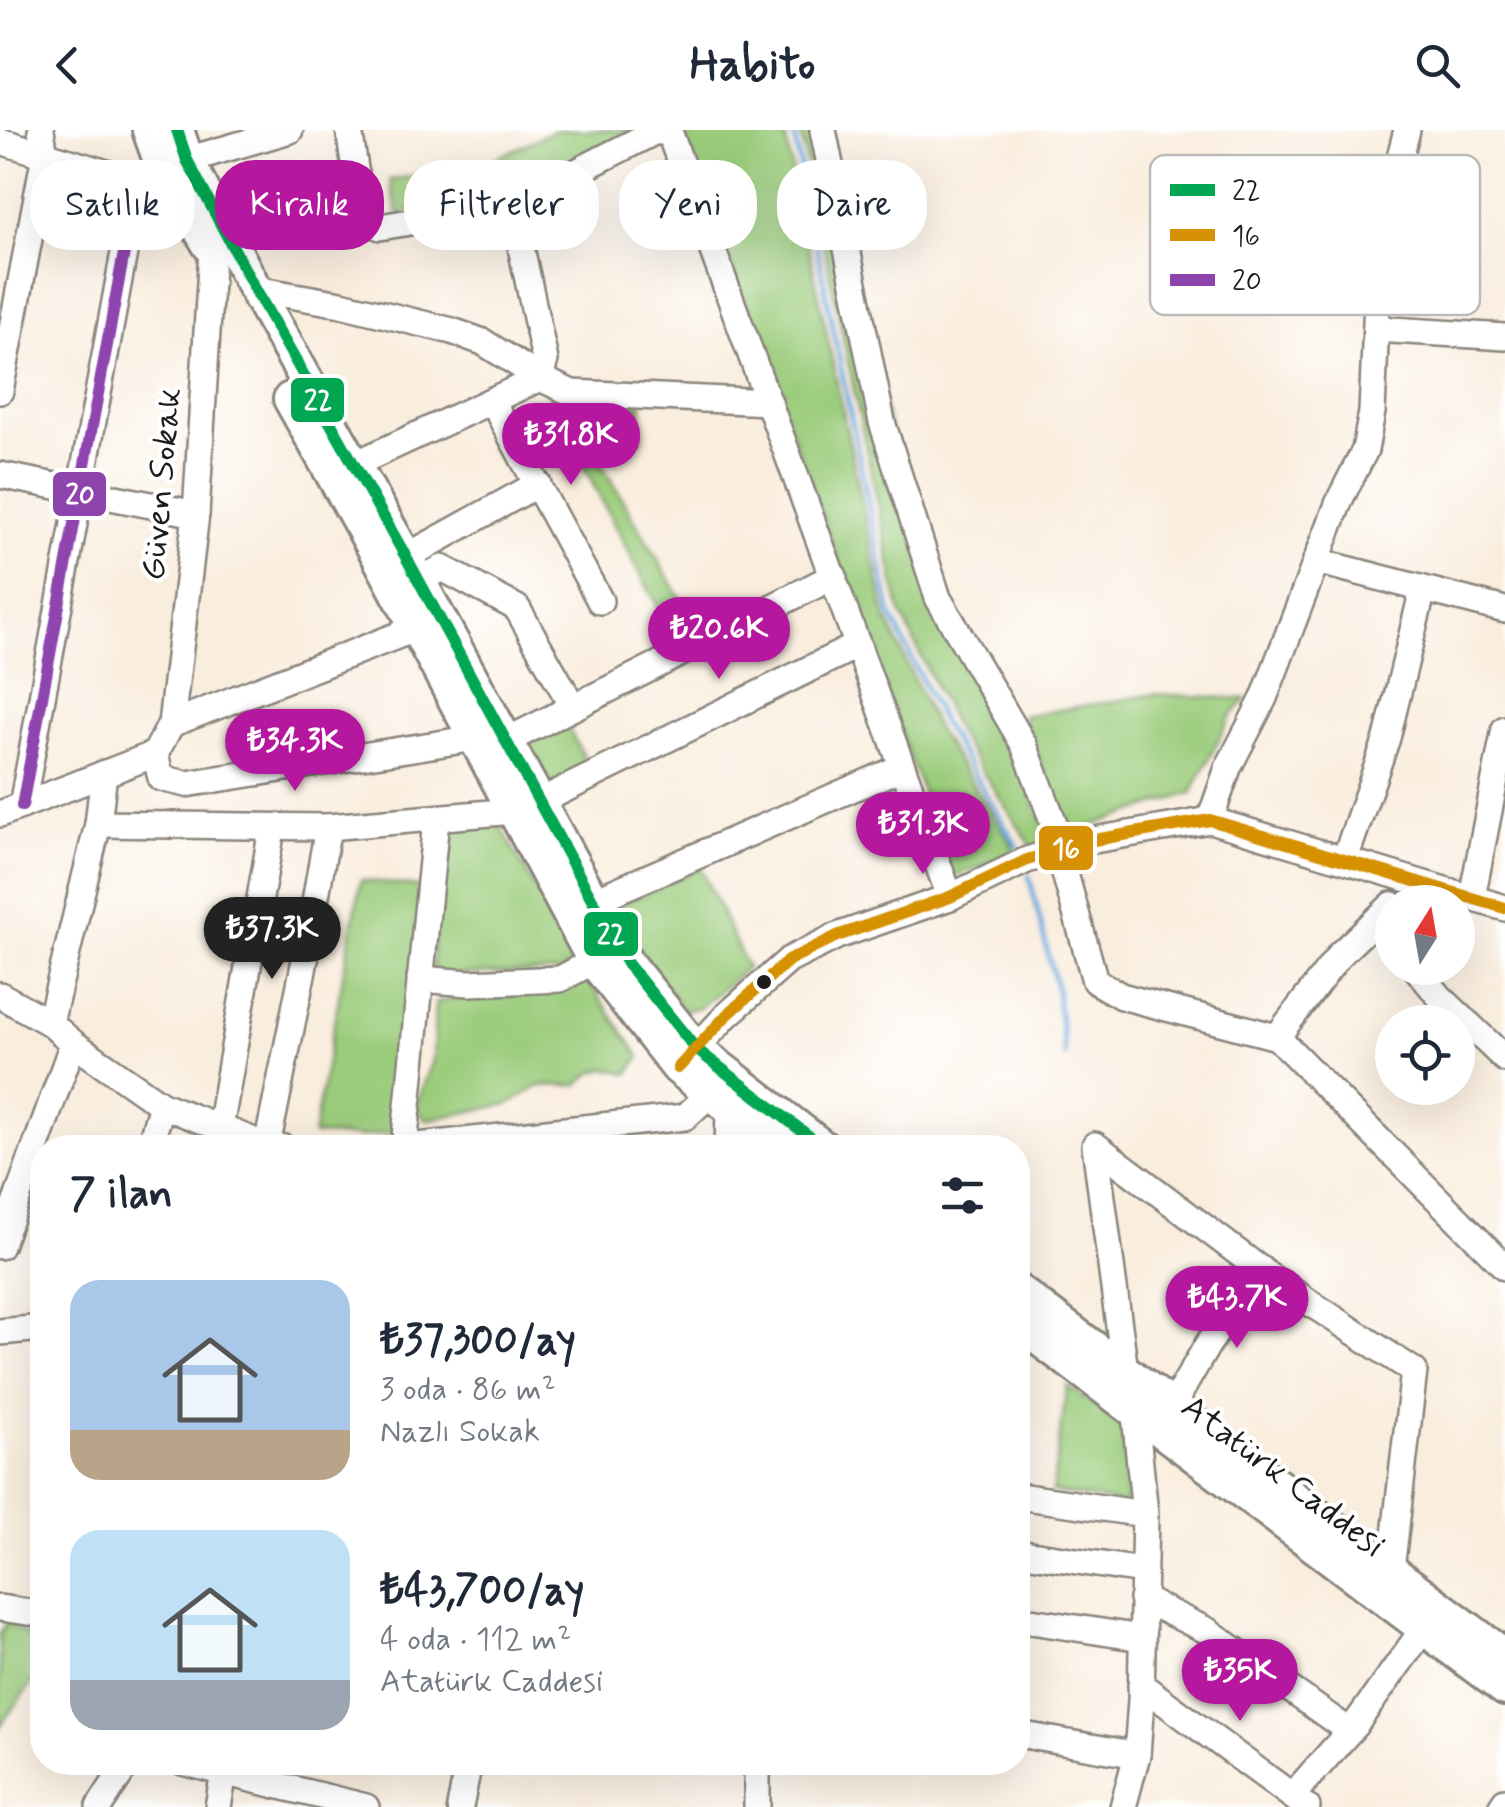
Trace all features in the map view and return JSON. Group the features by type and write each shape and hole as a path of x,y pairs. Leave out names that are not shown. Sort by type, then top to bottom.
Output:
{"main road":[{"path":"150,130 166,160"},
{"path":"195,203 254,289 506,741 527,806 594,962 687,1058 804,1135"},
{"path":"195,216 236,300 473,734 593,901 626,962 687,1058 720,1101 764,1135"},
{"path":"1030,1300 1505,1656"},
{"name":"Atatürk Caddesi","path":"1030,1332 1505,1689"}],"street":[{"path":"0,141 44,142 166,160 290,130"},
{"path":"349,130 363,220 380,227 404,223"},
{"path":"823,130 882,422 938,598 1024,745 1063,847"},
{"path":"1401,155 1407,130"},
{"path":"599,160 656,131 670,134 950,897"},
{"path":"0,390 44,142"},
{"name":"Güven Sokak","path":"171,724 196,514 212,249"},
{"path":"11,810 80,494 143,250"},
{"path":"521,250 544,360 540,378"},
{"path":"254,289 341,304 452,331 484,342 540,378 572,393 769,402"},
{"path":"1210,820 1228,768 1264,698 1340,499 1365,450 1372,412 1378,315"},
{"path":"1376,330 1505,337"},
{"path":"353,465 540,378"},
{"path":"492,400 600,601"},
{"path":"0,476 196,514"},
{"path":"413,569 538,484"},
{"path":"1316,561 1505,610"},
{"path":"413,569 442,568 517,608 573,707"},
{"path":"506,741 834,576"},
{"path":"1345,859 1387,738 1424,589"},
{"path":"11,810 155,754 171,724 416,628"},
{"path":"98,824 328,827 436,820 527,806 858,645"},
{"path":"1475,885 1505,729"},
{"path":"155,754 161,778 186,784 463,740 473,734"},
{"path":"593,901 902,768"},
{"path":"50,1022 98,824 104,773"},
{"path":"402,1135 436,820"},
{"path":"687,1058 726,1016 789,960 837,936 950,897 1063,847 1210,820 1423,885"},
{"path":"277,1135 286,1042 299,992 328,827"},
{"path":"220,1128 272,829"},
{"path":"1063,847 1059,852 1095,981 1121,996 1277,1037 1505,1268"},
{"path":"1475,899 1505,908"},
{"path":"1277,1037 1340,954 1375,926"},
{"path":"420,979 468,983 560,979 594,962"},
{"path":"1430,985 1505,1059"},
{"path":"0,995 50,1022 162,1106 241,1135"},
{"path":"40,1135 74,1043"},
{"path":"592,1135 685,1117 720,1101 726,1135"},
{"path":"153,1135 162,1106"},
{"path":"1125,1371 1094,1146 1260,1269 1414,1371 1391,1570"},
{"path":"0,1246 30,1164"},
{"path":"1172,1406 1208,1344 1260,1269"},
{"path":"0,1332 30,1329"},
{"path":"1124,1807 1137,1755 1141,1685 1145,1514 1136,1414"},
{"path":"1030,1498 1145,1514"},
{"path":"1030,1554 1142,1571"},
{"path":"1142,1599 1208,1630 1349,1731"},
{"path":"0,1608 30,1612"},
{"path":"1030,1621 1141,1638"},
{"path":"1141,1685 1299,1802 1424,1628"},
{"path":"1030,1736 1137,1755"},
{"path":"98,1807 119,1775"},
{"path":"218,1807 224,1775"},
{"path":"231,1775 316,1801 366,1807"},
{"path":"460,1807 466,1775"},
{"path":"756,1775 757,1807"}],"green space":[{"path":"555,130 634,130 574,160 492,160"},
{"path":"682,130 784,130 790,160 777,160 777,250 809,250 886,617 937,730 1012,844 1015,855 953,877 726,250 757,250 757,160 693,160"},
{"path":"800,130 817,130 824,160 806,160"},
{"path":"404,178 404,213 398,214 390,180"},
{"path":"825,250 846,250 933,607 1011,750 1051,841 1032,847 958,735 900,611"},
{"path":"548,399 642,403 641,440 584,434 701,633 678,645"},
{"path":"1156,694 1246,699 1230,717 1192,793 1069,833 1022,716"},
{"path":"566,724 589,767 546,789 524,745"},
{"path":"501,826 575,962 559,972 439,975 432,966 442,828"},
{"path":"701,868 747,968 699,1008 684,1010 649,966 615,910"},
{"path":"361,880 422,887 398,1132 313,1135"},
{"path":"581,979 589,982 640,1057 628,1074 601,1070 578,1085 539,1086 509,1104 425,1120 416,1106 433,1059 435,1003 502,997"},
{"path":"1067,1386 1123,1425 1127,1504 1052,1492"},
{"path":"8,1622 30,1638 30,1685 0,1726 0,1633"}],"waterway":[{"path":"793,130 891,615 943,724 1018,847"},
{"path":"1029,876 1055,982 1065,1055"}],"transit line":[{"name":"22","path":"177,130 187,160 255,289 626,962 696,1049 807,1135"},
{"name":"20","path":"22,806 124,250"},
{"name":"16","path":"678,1068 726,1016 789,960 837,936 950,897 1027,860 1094,840 1210,820 1505,908"}]}
